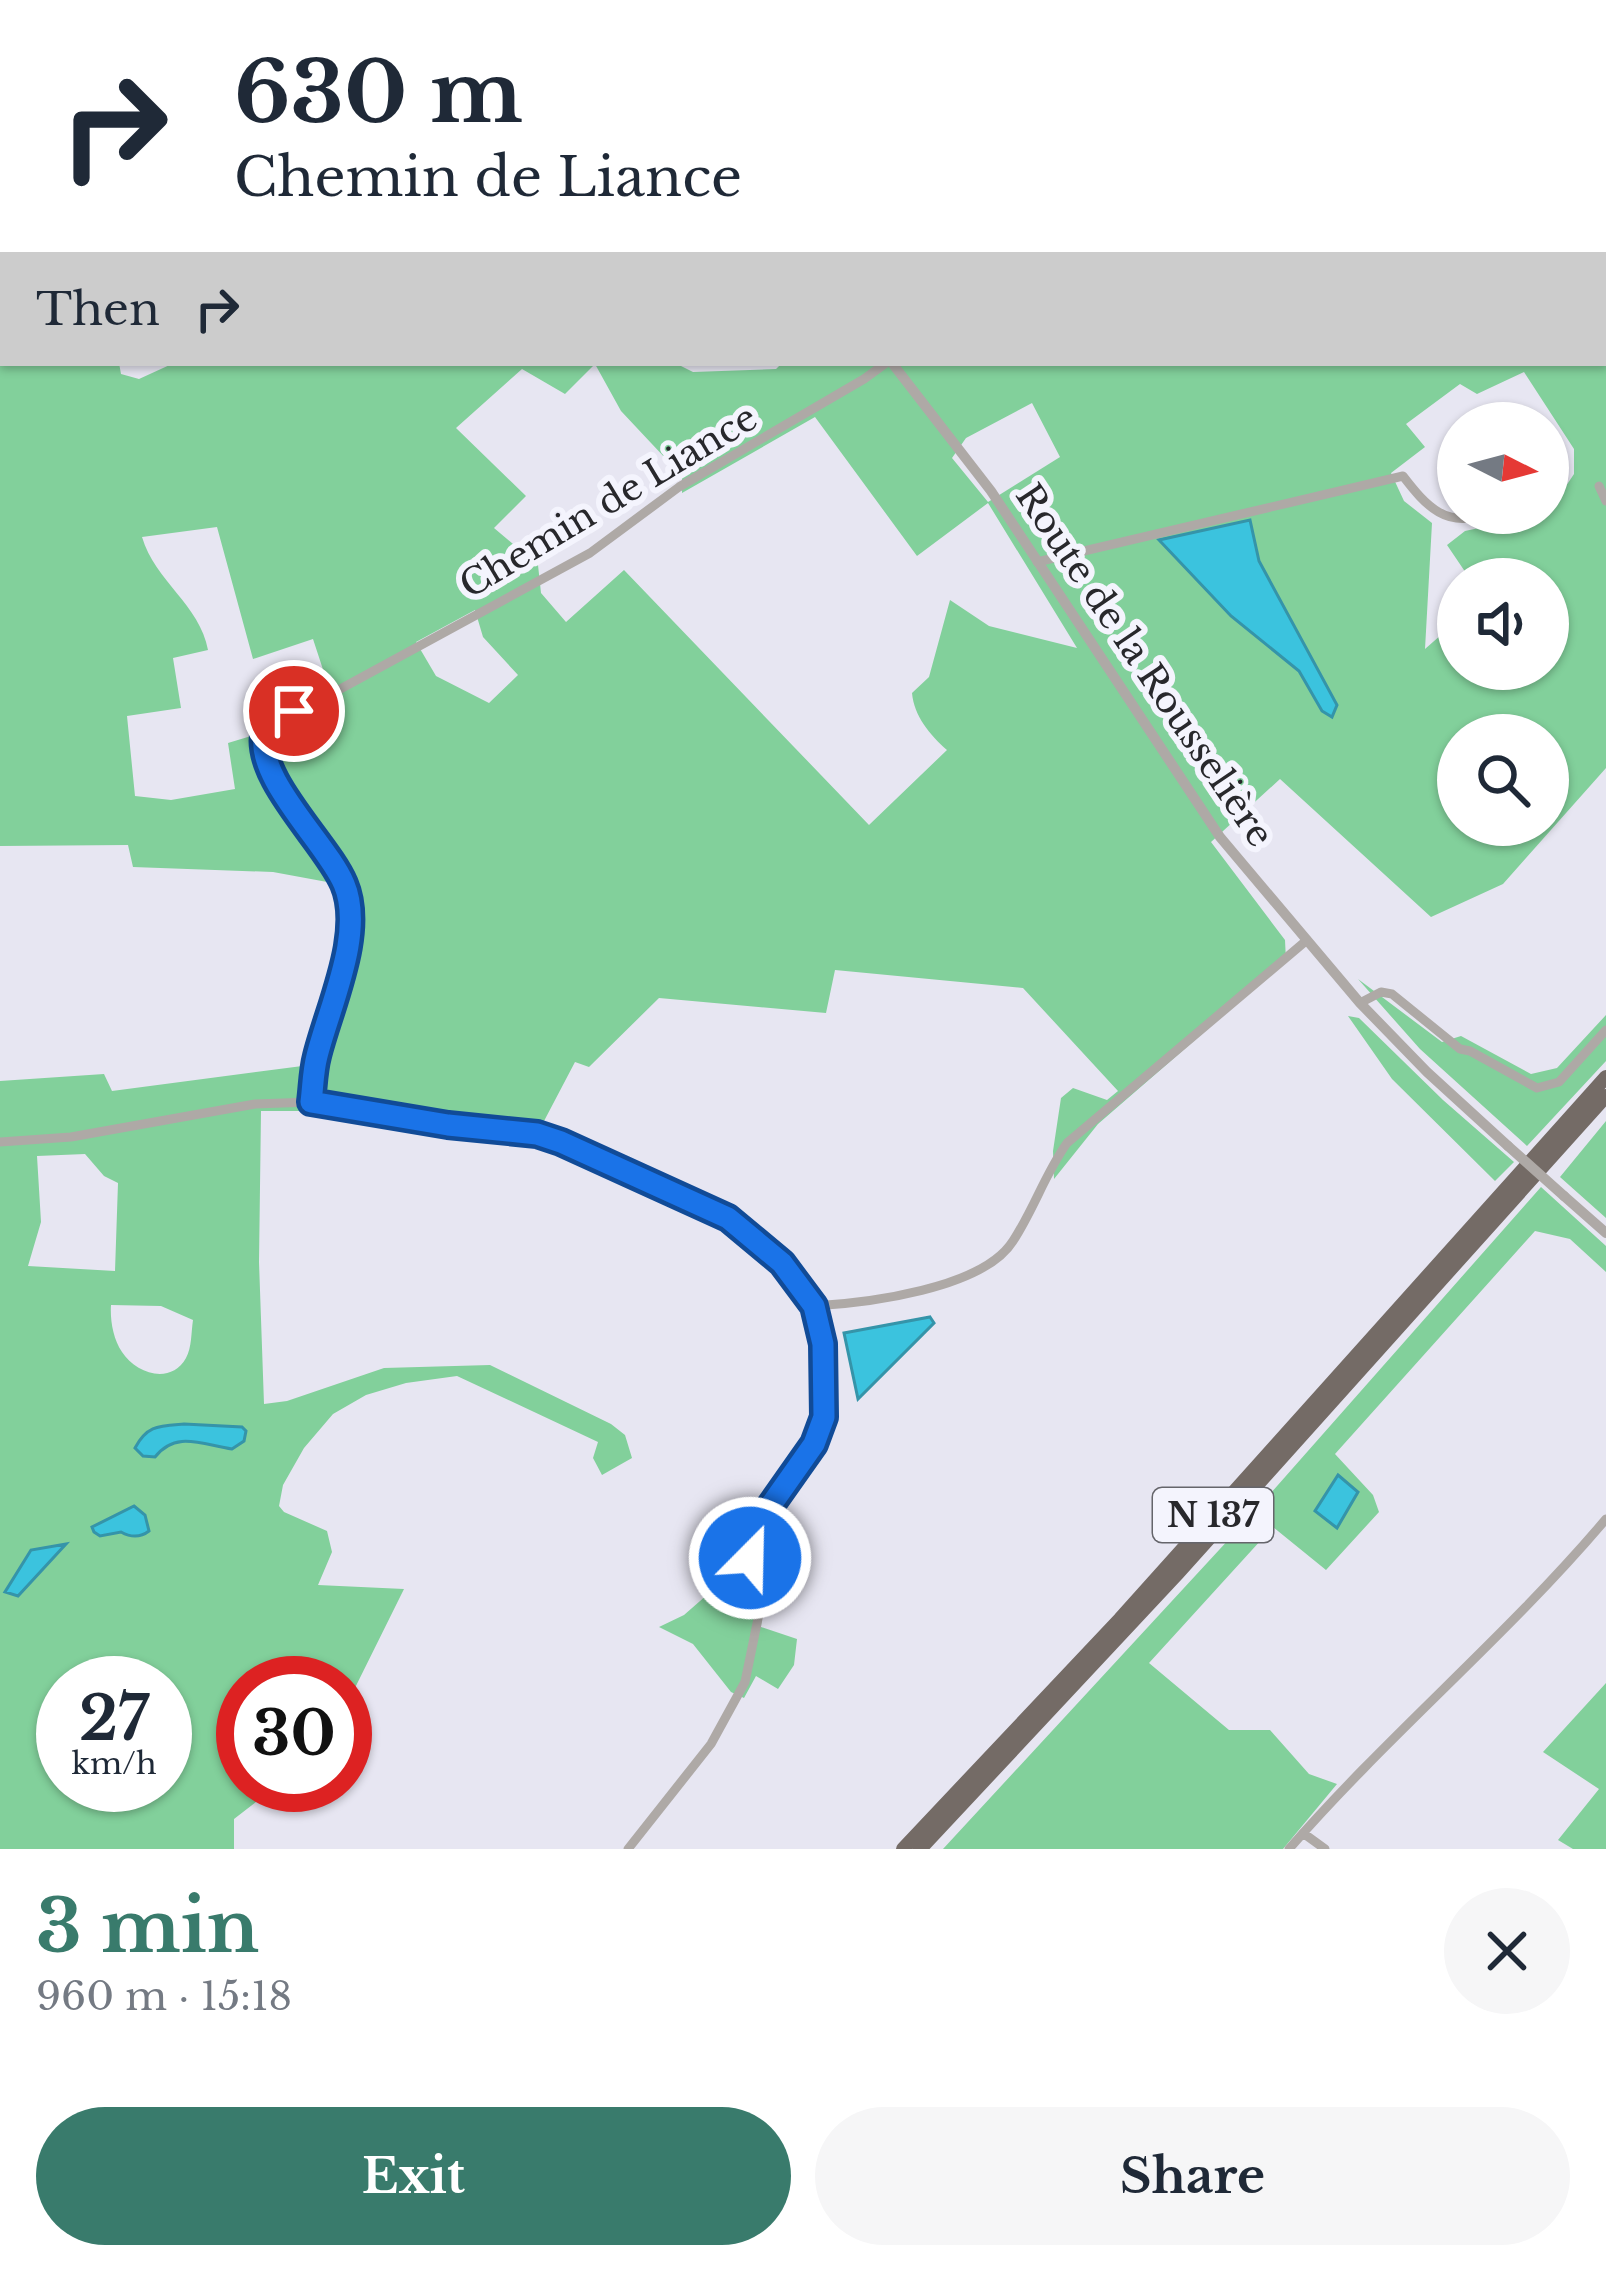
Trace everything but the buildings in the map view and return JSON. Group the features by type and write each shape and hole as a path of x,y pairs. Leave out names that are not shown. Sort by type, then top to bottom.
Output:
{"highway":[{"name":"N 137","path":"903,1849 1131,1606 1606,1077"},
{"name":"N 137","path":"920,1849 1178,1573 1606,1096"}],"street":[{"name":"Chemin de Liance","path":"311,1102 316,1060 347,954 349,916 345,885 266,760 265,730 590,553 679,487 884,366"},
{"name":"Route de la Rousselière","path":"891,366 991,491 1192,800 1307,940 1427,1072 1606,1233"},
{"path":"1037,562 1403,476 1426,506 1437,511"},
{"path":"1599,486 1606,501"},
{"path":"814,1306 906,1297 1004,1252 1046,1172 1067,1143 1307,940"},
{"path":"1360,1003 1382,992 1392,994 1460,1049 1537,1088 1559,1082 1606,1030"},
{"path":"0,1142 71,1137 255,1104 311,1102 537,1134 728,1218 782,1263 814,1306 823,1344 824,1417 814,1444 752,1532 748,1545 761,1604 745,1682 711,1744 628,1849"},
{"path":"1289,1849 1528,1607 1606,1520"},
{"path":"1303,1833 1325,1849"}],"green space":[{"path":"0,366 120,366 121,374 139,379 167,366 593,366 565,394 522,369 456,428 526,496 494,528 538,565 541,593 566,622 624,570 869,825 947,750 924,724 912,693 929,677 950,600 989,626 1077,648 988,503 917,556 815,417 682,493 682,476 621,411 596,366 681,366 693,372 779,366 1606,366 1606,768 1569,810 1569,714 1437,714 1437,846 1537,846 1503,884 1431,917 1280,779 1211,842 1285,940 1286,961 1098,1124 1054,1179 1061,1098 1073,1088 1107,1100 1118,1091 1023,988 835,970 826,1013 659,998 589,1067 575,1062 533,1142 306,1106 301,1111 261,1111 264,1404 287,1401 384,1368 490,1365 611,1424 625,1435 632,1458 602,1475 593,1458 598,1442 457,1376 366,1395 333,1414 304,1448 283,1485 279,1506 327,1531 332,1552 318,1585 404,1589 371,1656 216,1656 216,1812 243,1812 234,1819 234,1849 0,1849 0,1081 104,1074 112,1091 310,1065 338,953 338,884 273,872 133,867 128,845 0,846","holes":["1032,403 1060,457 988,502 952,458 966,438","1249,520 1259,561 1337,705 1322,711 1299,671 1231,616","217,527 253,659 313,639 332,697 271,730 228,743 235,789 171,800 135,796 127,716 181,708 173,658 208,650 196,620 157,567 142,537","475,610 483,637 518,675 489,703 436,676 416,642","85,1154 104,1176 118,1183 115,1271 28,1266 41,1222 37,1156","111,1305 161,1306 193,1320 188,1354 180,1366 163,1374 144,1371 128,1360 116,1341"]},
{"path":"1358,979 1442,1042 1461,1036 1531,1074 1557,1068 1606,1015 1606,1061 1527,1146 1420,1049"},
{"path":"1348,1016 1359,1018 1514,1162 1495,1181 1392,1079"},
{"path":"1606,1121 1606,1218 1560,1177"},
{"path":"1541,1187 1606,1246 1606,1272 1570,1239 1535,1231 1335,1454 1373,1495 1379,1512 1326,1570 1273,1527 1149,1663 1229,1730 1270,1730 1309,1774 1337,1784 1283,1849 943,1849 1255,1511"},
{"path":"747,1560 763,1598 761,1627 797,1639 794,1665 778,1689 756,1676 744,1698 731,1692 693,1644 659,1627 684,1615"},
{"path":"1606,1683 1606,1849 1573,1849 1558,1840 1599,1789 1543,1752"}],"water":[{"path":"1250,520 1259,561 1337,705 1332,717 1322,711 1299,671 1231,616 1159,540"},
{"path":"930,1317 934,1323 858,1399 844,1333"},
{"path":"184,1424 246,1431 244,1441 232,1449 181,1442 155,1457 143,1456 135,1448 155,1428"},
{"path":"1338,1475 1358,1492 1337,1528 1315,1511"},
{"path":"134,1506 145,1515 146,1533 100,1536 94,1532 92,1527"},
{"path":"66,1544 18,1596 5,1592 31,1550"}],"route":[{"path":"294,711 265,730 266,760 345,885 349,916 347,954 316,1060 311,1102 537,1134 561,1142 728,1218 804,1287 823,1344 824,1417 799,1470 752,1532 750,1558"}]}
